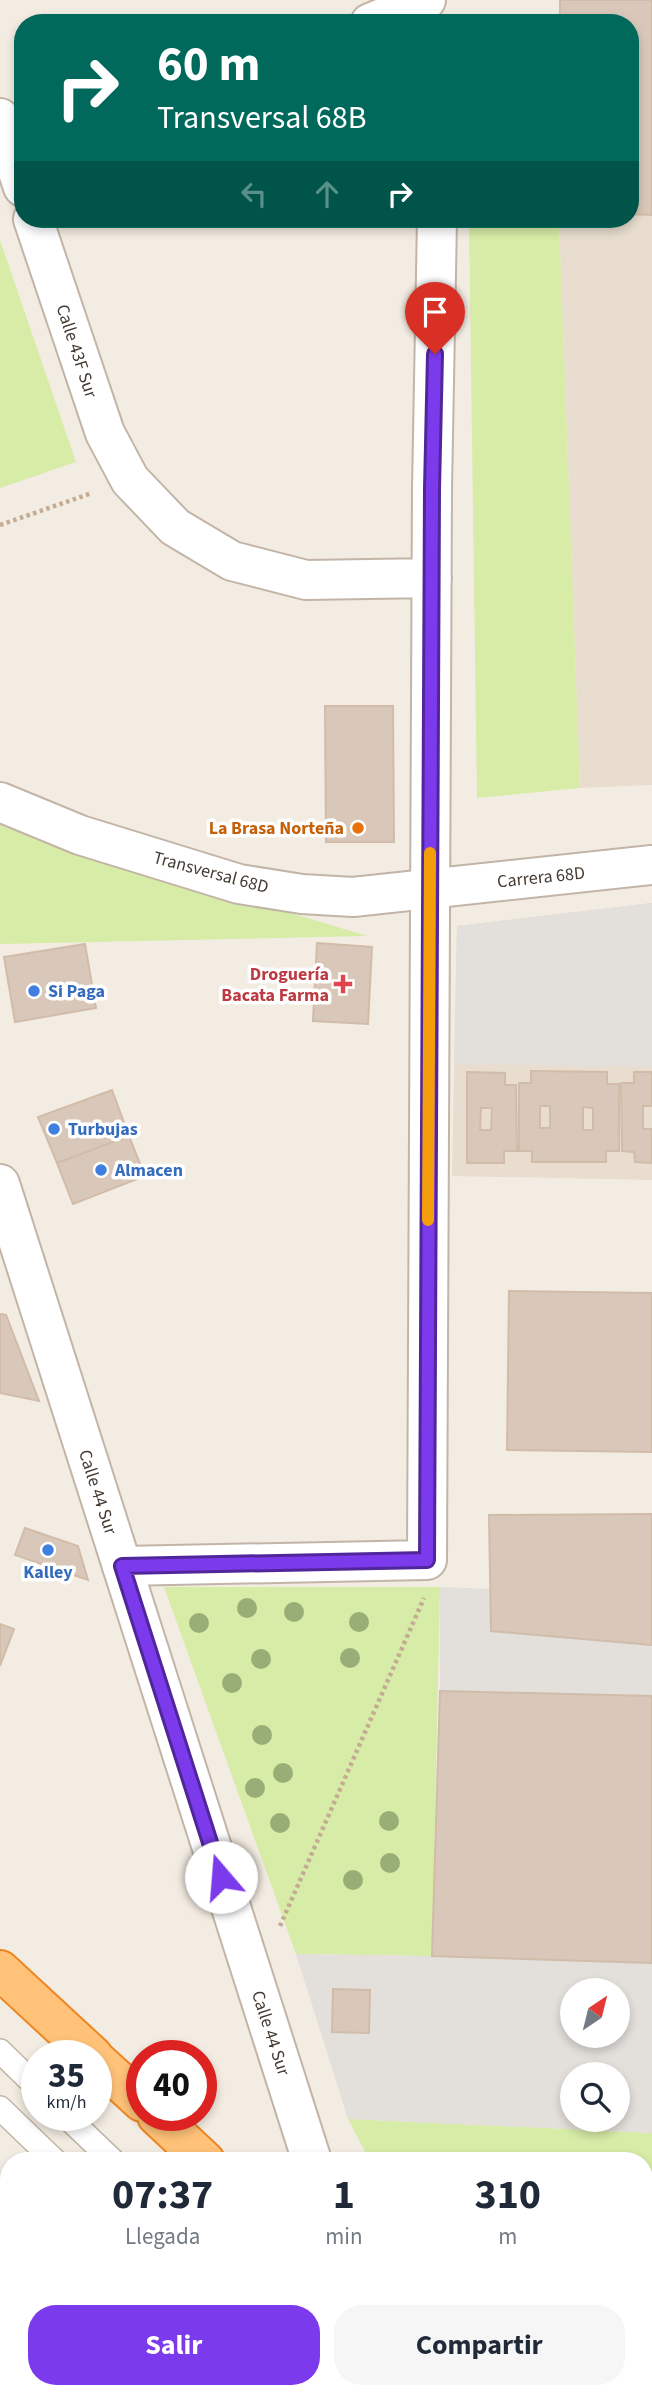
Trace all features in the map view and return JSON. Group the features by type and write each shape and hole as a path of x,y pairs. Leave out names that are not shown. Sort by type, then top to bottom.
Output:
{"highway":[{"path":"0,1970 75,2040"},
{"path":"112,2074 126,2087"},
{"path":"173,2131 195,2152"}],"street":[{"path":"392,14 426,0"},
{"path":"0,118 14,156"},
{"name":"Calle 43F Sur","path":"36,228 105,433 130,480 175,527 232,561 306,580 432,578"},
{"path":"122,1566 428,1574 432,578 437,228"},
{"name":"Transversal 68D","path":"0,802 80,835 239,884 302,894 353,897 430,888"},
{"name":"Carrera 68D","path":"430,888 652,865"},
{"name":"Calle 44 Sur","path":"0,1184 309,2152"}],"lane":[{"path":"0,2051 21,2071"},
{"path":"0,2108 46,2152"},
{"path":"82,2131 104,2152"}],"path":[{"path":"0,525 130,480"},
{"path":"278,1929 428,1574"}],"shaded area":[{"path":"639,214 652,215 652,785 580,788 559,228 639,228"},
{"path":"652,903 652,1180 452,1176 457,926"},
{"path":"652,903 652,1067 454,1064 457,926"},
{"path":"440,1587 491,1589 491,1631 652,1645 652,1696 440,1691"},
{"path":"296,1954 652,1963 652,2133 630,2132 630,2062 560,2062 560,2129 348,2119"}],"green space":[{"path":"469,228 559,228 580,788 477,798"},
{"path":"0,240 76,462 0,488"},
{"path":"0,816 171,882 367,936 0,944"},
{"path":"164,1587 440,1587 432,1956 296,1954"},
{"path":"348,2119 560,2129 560,2132 652,2133 652,2152 365,2152"}],"building":[{"path":"560,0 652,0 652,215 639,214 639,14 560,14"},
{"path":"325,706 393,706 394,842 326,842"},
{"name":"Droguería Bacata Farma","path":"317,943 372,947 368,1024 313,1021"},
{"path":"85,944 96,1008 15,1022 4,957"},
{"path":"531,1071 607,1072 607,1084 619,1084 619,1151 606,1151 606,1162 532,1162 532,1151 519,1151 519,1083 531,1083","holes":["540,1106 550,1106 550,1128 540,1128","583,1107 593,1108 593,1130 583,1130"]},
{"path":"467,1072 505,1073 505,1085 516,1085 517,1151 504,1151 504,1163 467,1163","holes":["481,1108 492,1108 491,1130 480,1130"]},
{"path":"634,1072 652,1072 652,1106 643,1106 643,1129 652,1129 652,1163 635,1162 634,1152 622,1151 621,1083 634,1083"},
{"path":"112,1090 129,1136 57,1163 38,1117"},
{"name":"Almacen","path":"129,1136 145,1176 73,1204 57,1163"},
{"path":"509,1291 652,1293 652,1452 507,1450"},
{"path":"0,1314 6,1315 39,1401 0,1393"},
{"path":"652,1514 652,1645 491,1631 489,1515"},
{"name":"Kalley","path":"25,1528 78,1546 88,1580 15,1555"},
{"path":"0,1624 14,1629 0,1666"},
{"path":"440,1691 652,1696 652,1963 432,1956"},
{"path":"333,1989 370,1990 369,2033 332,2032"}],"slow traffic":[{"path":"428,1220 430,853"}],"place":[{"name":"La Brasa Norteña","path":"358,828"},
{"name":"Droguería Bacata Farma","path":"343,984"},
{"name":"Si Paga","path":"34,991"},
{"name":"Turbujas","path":"54,1129"},
{"name":"Almacen","path":"101,1170"},
{"name":"Kalley","path":"48,1550"}],"route":[{"path":"221,1877 122,1566 427,1560 432,489 435,354"}]}
